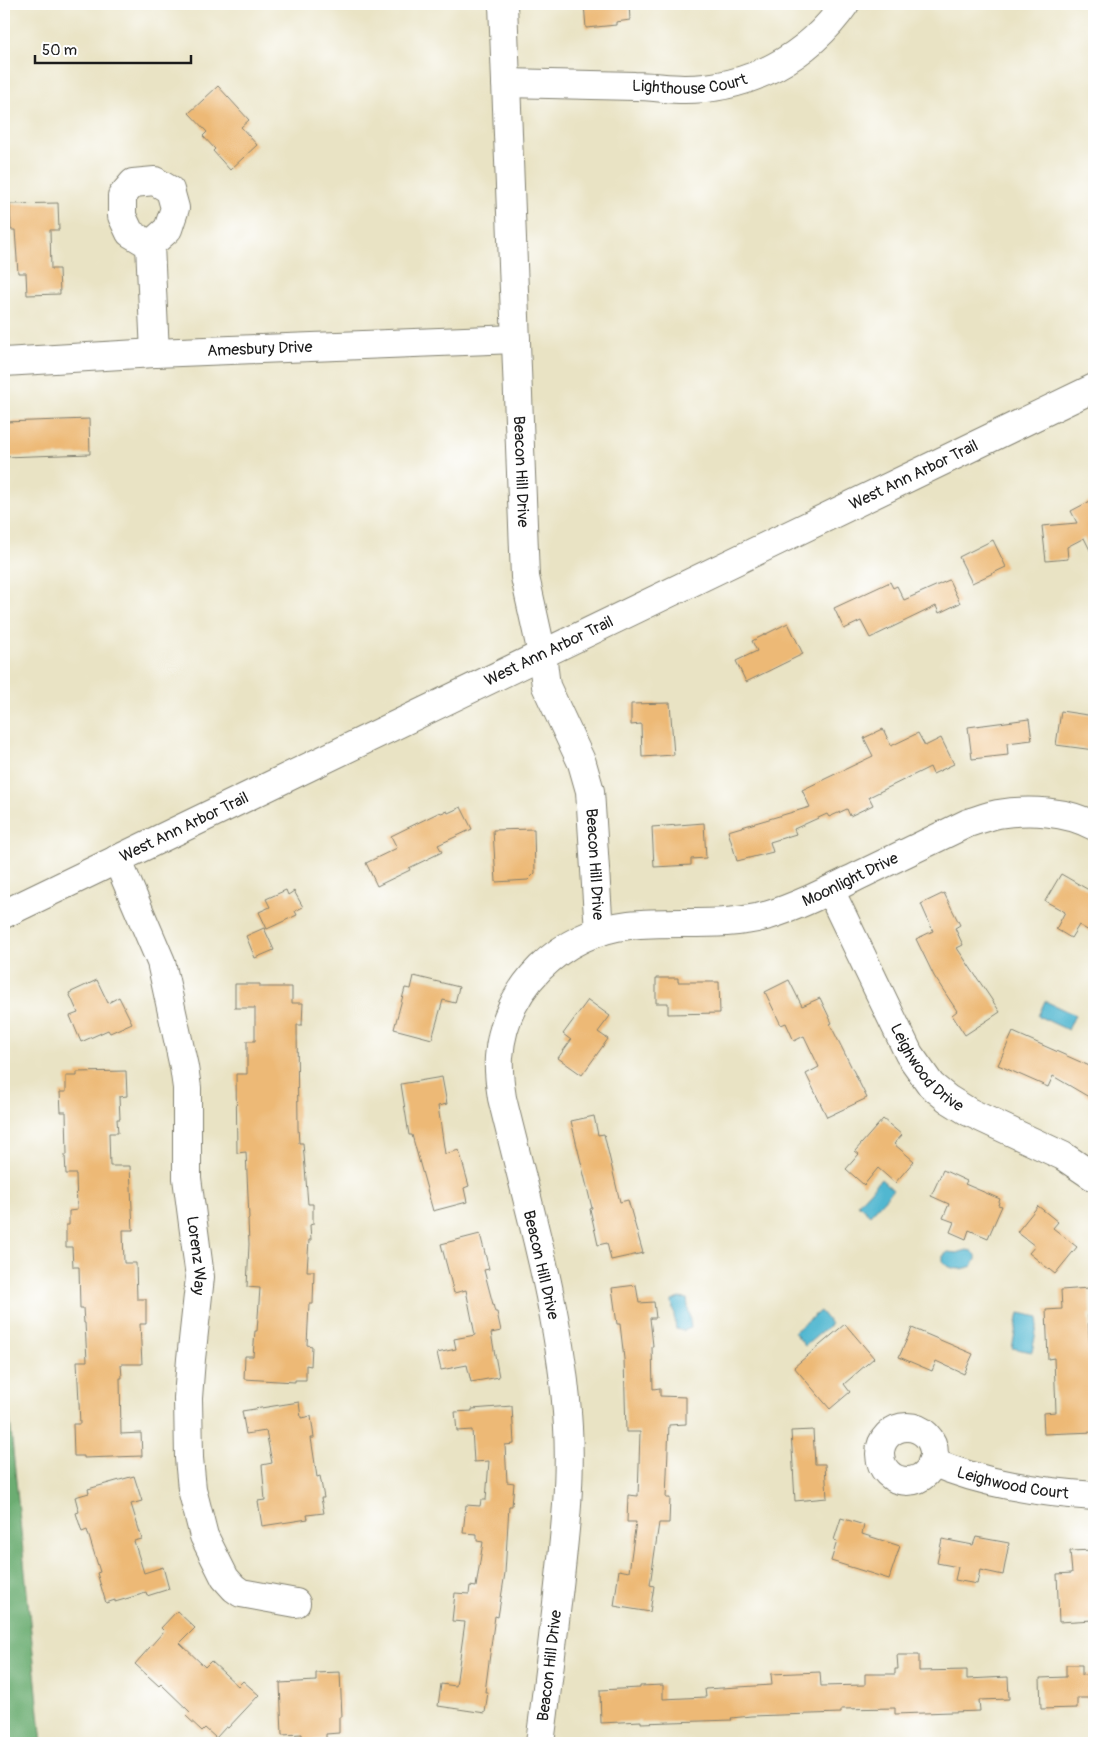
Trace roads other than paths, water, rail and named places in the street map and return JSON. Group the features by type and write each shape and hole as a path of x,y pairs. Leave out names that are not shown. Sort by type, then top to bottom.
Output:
{"street":[{"name":"Beacon Hill Drive","path":"503,4 525,577 542,654 546,686 582,763 590,791 599,932 574,942 558,952 529,979 508,1015 499,1057 499,1080 502,1098 558,1336 564,1376 568,1428 569,1480 565,1531 540,1743"},
{"name":"Lighthouse Court","path":"506,83 656,86 684,89 725,84 752,77 784,62 809,45 832,22 845,4"},
{"path":"150,245 155,353"},
{"name":"Amesbury Drive","path":"4,362 155,353 516,339"},
{"name":"West Ann Arbor Trail","path":"4,914 1094,388"},
{"name":"Moonlight Drive","path":"599,932 632,925 722,923 750,920 785,910 968,823 998,814 1028,812 1057,814 1094,826"},
{"name":"Lorenz Way","path":"117,859 161,962 187,1088 187,1178 200,1277 190,1359 188,1398 189,1458 192,1490 197,1513 204,1536 225,1578 234,1588 241,1593 296,1603"},
{"name":"Leighwood Drive","path":"830,890 909,1054 931,1085 948,1100 969,1112 1063,1156 1094,1177"},
{"name":"Leighwood Court","path":"932,1462 952,1471 1014,1486 1058,1494 1094,1496"}],"water":[{"path":"1045,1001 1075,1015 1068,1030 1038,1016"},
{"path":"881,1179 893,1190 870,1215 858,1204"},
{"path":"967,1250 972,1251 976,1255 976,1260 972,1266 957,1269 943,1262 943,1256 948,1252 957,1253"},
{"path":"679,1298 687,1299 691,1328 683,1331 676,1329 672,1301"},
{"path":"820,1311 831,1324 805,1346 794,1332"},
{"path":"1019,1313 1039,1317 1032,1352 1012,1348"}]}
